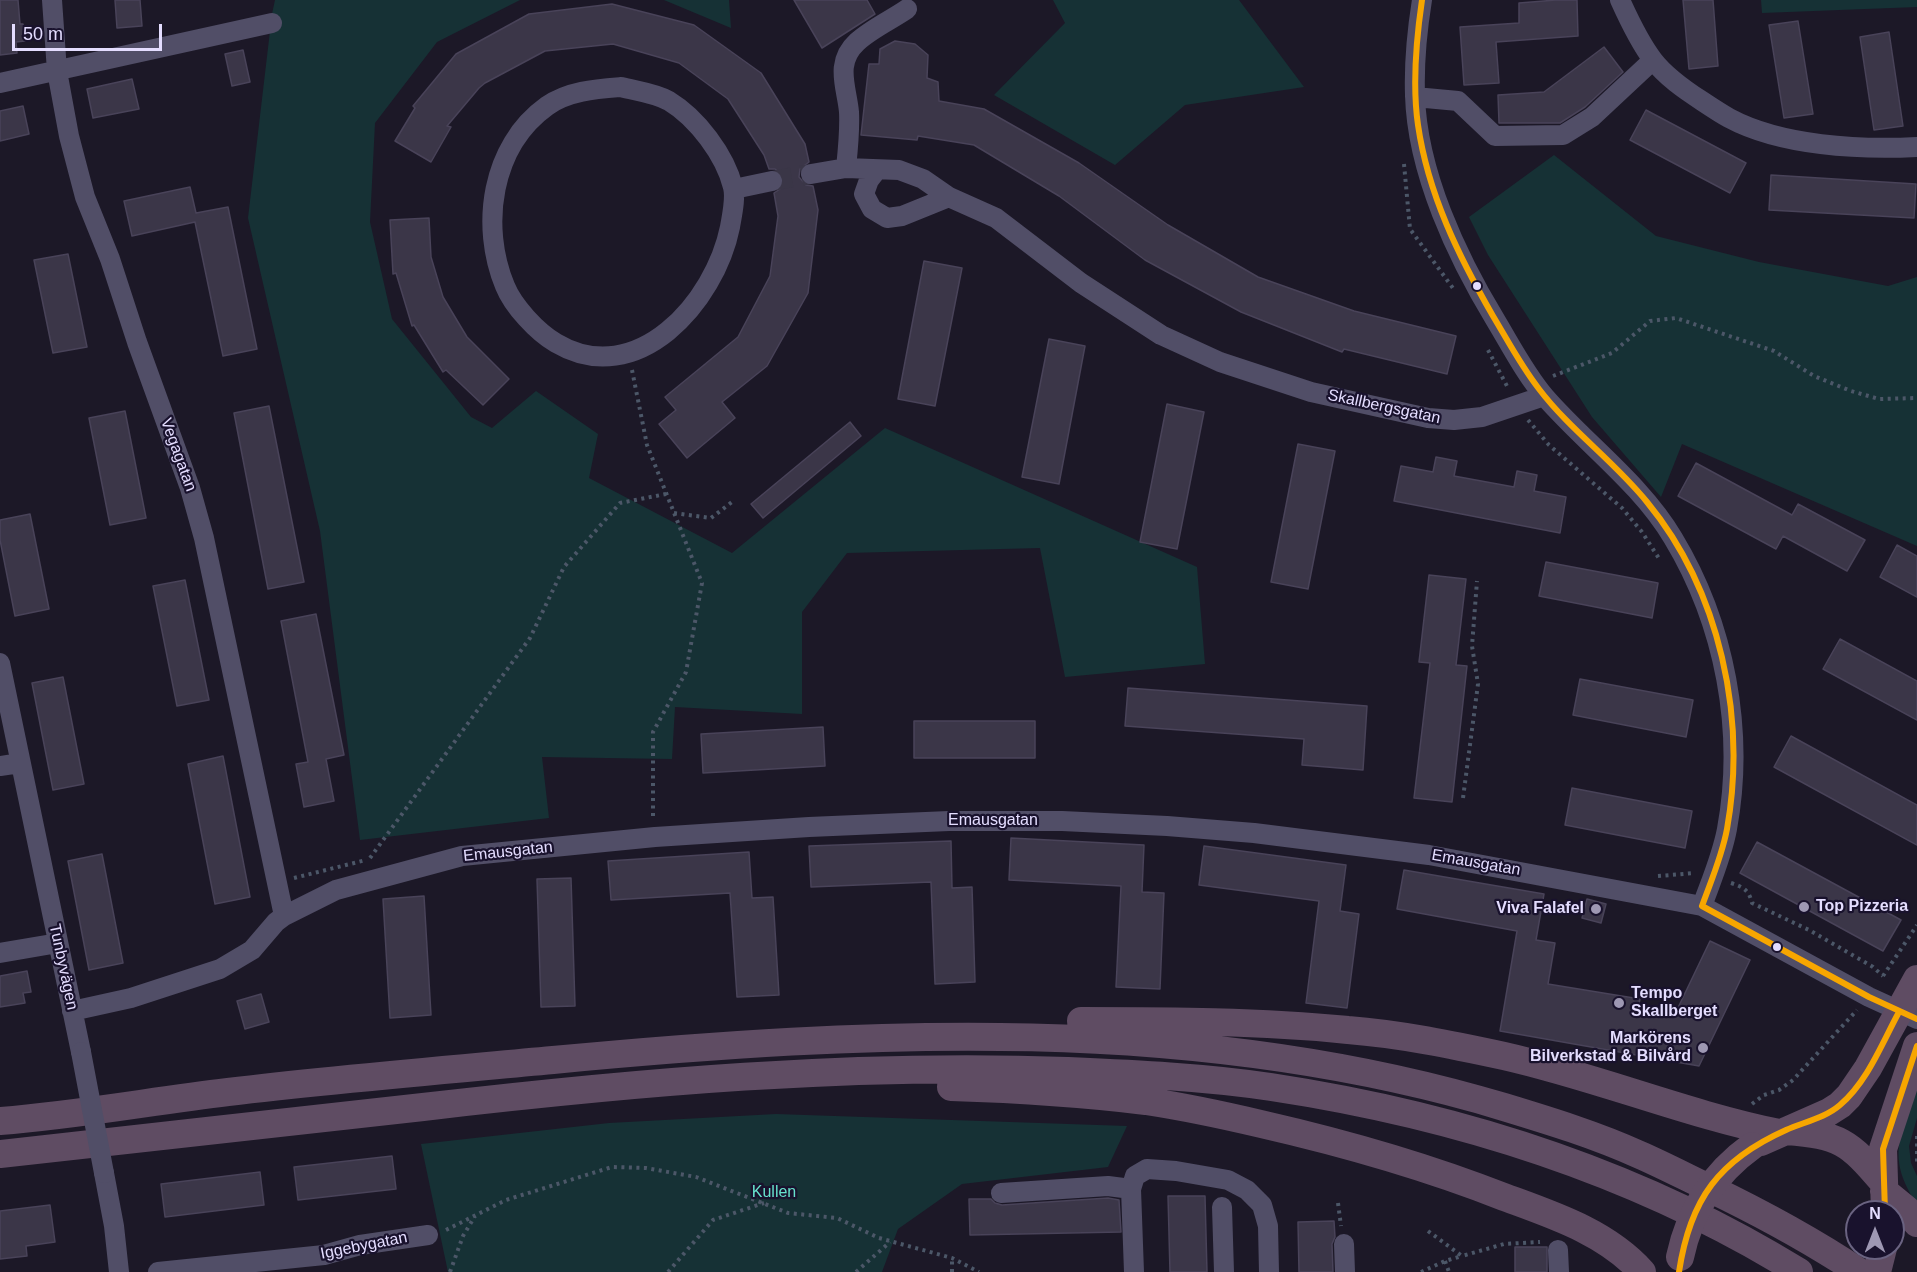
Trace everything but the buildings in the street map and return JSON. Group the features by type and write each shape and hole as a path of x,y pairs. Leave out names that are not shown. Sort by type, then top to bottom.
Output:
{"highway":[{"path":"1782,1132 1829,1112 1849,1096 1908,1016 1917,979"},
{"path":"1005,1037 1023,1020 1182,1021 1351,1030 1404,1037 1505,1056 1560,1070 1747,1136 1782,1132 1810,1133 1840,1141 1860,1155 1884,1195 1906,1209 1917,1223"},
{"path":"0,1121 58,1116 228,1092 648,1051 832,1039 1005,1037 1128,1041 1248,1053 1367,1072 1462,1094 1541,1118 1642,1155 1773,1219 1859,1272"},
{"path":"1884,1195 1883,1149 1917,1046"},
{"path":"0,1154 515,1096 826,1072 1021,1069 1187,1078 1269,1087 1377,1107 1480,1132 1587,1168 1654,1194 1752,1244 1799,1272"},
{"path":"916,1070 939,1087 1062,1093 1145,1101 1203,1111 1348,1145 1480,1187 1580,1227 1624,1254 1642,1272"},
{"path":"1680,1265 1694,1211 1709,1185 1747,1136"}],"street":[{"name":"Vegagatan","path":"52,0 57,71 69,136 85,197 110,259 202,528 284,916"},
{"path":"1422,0 1415,97 1421,144 1430,179 1471,280 1510,346 1544,396 1633,486 1673,538 1711,620 1723,665 1733,724 1734,757 1727,830 1702,906"},
{"path":"1620,0 1653,60 1685,90 1731,119 1767,133 1842,147 1917,147"},
{"path":"846,168 849,111 843,81 845,62 855,43 907,9"},
{"path":"0,83 272,23"},
{"path":"1415,97 1458,101 1495,136 1563,135 1592,117 1653,60"},
{"path":"621,87 668,101 694,122 725,165 734,189 726,248 704,290 688,314 645,346 628,354 612,358 589,357 568,350 549,339 528,320 506,290 492,236 492,209 501,166 523,129 548,105 571,94 621,87"},
{"name":"Skallbergsgatan","path":"811,174 846,168 876,171 899,170 923,179 949,197 996,218 1081,283 1161,335 1220,362 1311,392 1417,416 1454,420 1482,417 1544,396"},
{"path":"876,171 869,180 864,194 872,209 887,218 902,216 949,197"},
{"path":"734,189 771,181"},
{"name":"Tunbyvägen","path":"0,663 81,1052 114,1226 119,1272"},
{"path":"0,766 20,762"},
{"name":"Emausgatan","path":"72,1011 131,998 220,969 252,950 284,916 336,890 462,856 655,837 809,827 949,821 1062,821 1254,833 1429,855 1702,906 1908,1016"},
{"path":"0,953 58,943"},
{"path":"1134,1272 1131,1190 1135,1176 1148,1169 1176,1171 1228,1180 1248,1190 1262,1205 1268,1226 1269,1272"},
{"path":"1001,1193 1108,1186 1131,1190"},
{"path":"1222,1208 1224,1272"},
{"name":"Iggebygatan","path":"158,1272 325,1263 360,1245 428,1234"},
{"path":"1344,1244 1345,1272"},
{"path":"1558,1250 1559,1272"}],"path":[{"path":"1408,214 1410,229 1457,295"},
{"path":"1544,396 1551,377 1612,353 1650,321 1676,318 1774,351 1815,376 1851,391 1879,399 1917,398"},
{"path":"1484,341 1501,377"},
{"path":"628,354 647,446 702,584 686,672 653,732 653,825"},
{"path":"1528,419 1549,446 1622,508 1642,532 1665,568"},
{"path":"370,858 530,638 564,567 620,503 666,494"},
{"path":"674,513 711,518 732,502"},
{"path":"1463,798 1478,684 1472,646 1477,581"},
{"path":"1693,872 1697,863"},
{"path":"1737,885 1745,888 1752,903 1809,930 1873,967 1883,976"},
{"path":"1747,1136 1754,1102 1764,1095 1779,1090 1793,1080 1869,997 1917,925"},
{"path":"1917,1136 1917,1163"},
{"path":"428,1234 446,1230 506,1200 612,1167 646,1168 696,1177 788,1214 837,1218 879,1238 952,1258 979,1272"},
{"path":"668,1272 713,1221 764,1203"},
{"path":"450,1272 463,1236 475,1215"},
{"path":"1428,1231 1462,1256"},
{"path":"856,1272 891,1241"},
{"path":"1421,1272 1445,1261 1504,1244 1552,1242 1558,1250"},
{"path":"952,1258 953,1272"},
{"path":"1445,1261 1449,1272"}],"green space":[{"path":"275,0 520,0 437,42 375,123 370,222 392,319 471,417 492,428 536,391 598,434 589,478 732,553 885,428 1197,567 1205,664 1065,677 1040,548 847,553 802,612 802,714 675,707 672,759 542,757 549,818 360,840 320,531 248,218"},
{"path":"664,0 729,0 731,28"},
{"path":"1053,0 1239,0 1304,87 1185,105 1115,165 994,95 1065,23"},
{"path":"1761,0 1917,0 1917,7 1762,13"},
{"path":"1554,155 1656,236 1759,262 1888,286 1917,277 1917,546 1682,444 1661,497 1592,417 1488,255 1469,217"},
{"path":"1917,1089 1917,1118 1909,1146 1911,1163 1917,1176 1917,1204 1907,1188 1902,1173 1899,1147 1905,1120"},
{"name":"Kullen","path":"776,1114 1127,1126 1108,1167 962,1184 898,1229 882,1272 448,1272 421,1144 609,1123"}],"tunnel":[{"path":"772,181 811,174"}],"transit line":[{"path":"1422,0 1416,62 1415,94 1418,125 1429,176 1457,248 1493,316 1532,380 1564,418 1621,473 1647,502 1672,537 1693,575 1710,615 1722,657 1730,700 1733,743 1732,786 1725,839 1702,906"},
{"path":"1702,906 1869,997 1917,1019"},
{"path":"1679,1272 1691,1223 1712,1185 1726,1169 1763,1142 1786,1130 1821,1117 1840,1105 1859,1085 1899,1012"},
{"path":"1885,1200 1883,1149 1917,1046"}],"place":[{"name":"Top Pizzeria","path":"1804,907"},
{"name":"Viva Falafel","path":"1596,909"},
{"name":"Tempo Skallberget","path":"1619,1003"},
{"name":"Markörens Bilverkstad & Bilvård","path":"1703,1048"}]}
